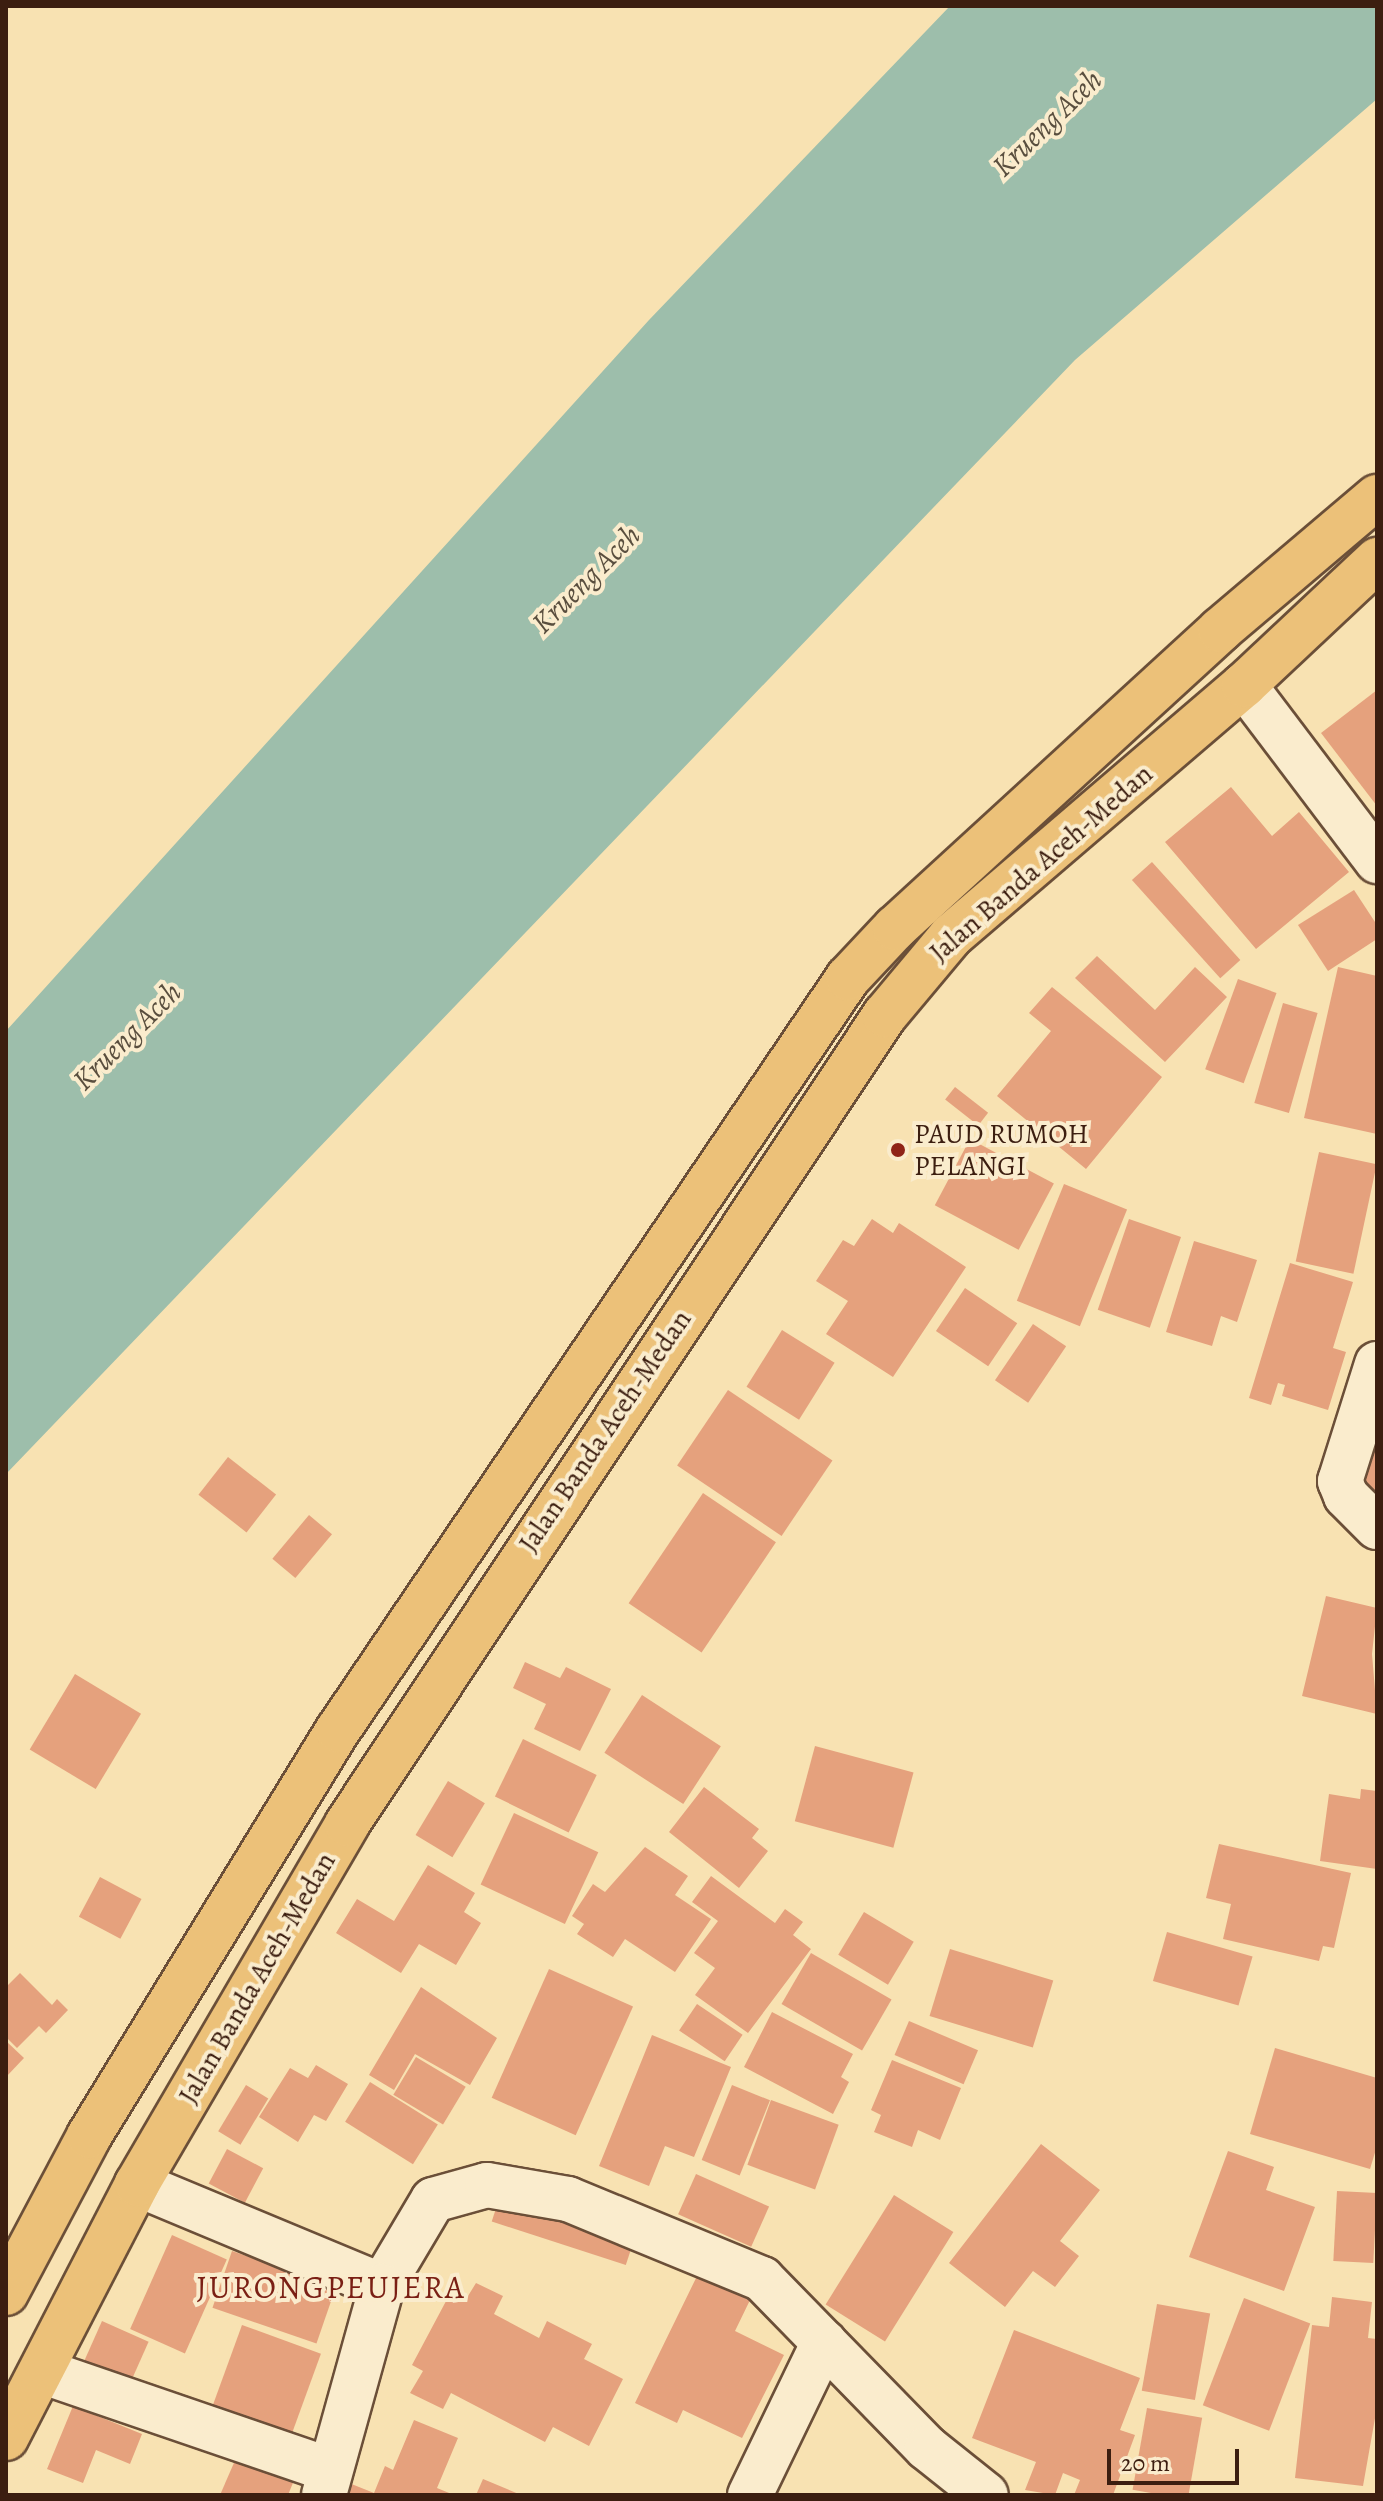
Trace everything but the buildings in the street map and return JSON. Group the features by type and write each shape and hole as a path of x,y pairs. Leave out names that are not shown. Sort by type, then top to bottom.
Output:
{"highway":[{"name":"Jalan Banda Aceh-Medan","path":"6,2293 106,2109 338,1730 848,978 895,928 1220,630 1377,497"},
{"name":"Jalan Banda Aceh-Medan","path":"6,2438 44,2372 137,2184 347,1824 508,1573 919,971 951,936 1244,685 1377,560"},
{"path":"462,1547 508,1573"}],"street":[{"path":"1244,685 1377,861"},
{"path":"1377,1364 1340,1481 1346,1496 1377,1527"},
{"path":"137,2184 382,2286"},
{"path":"44,2372 327,2482 382,2286 433,2200 468,2188 514,2187 568,2199 722,2258 762,2279 927,2448 986,2495"},
{"path":"750,2495 824,2342"}],"water":[{"name":"Krueng Aceh","path":"950,6 1377,6 1377,99 1075,360 6,1474 6,1031 649,320"}],"place":[{"name":"PAUD RUMOH PELANGI","path":"898,1150"}],"district":[{"name":"JURONGPEUJERA","path":"331,2287"}]}
